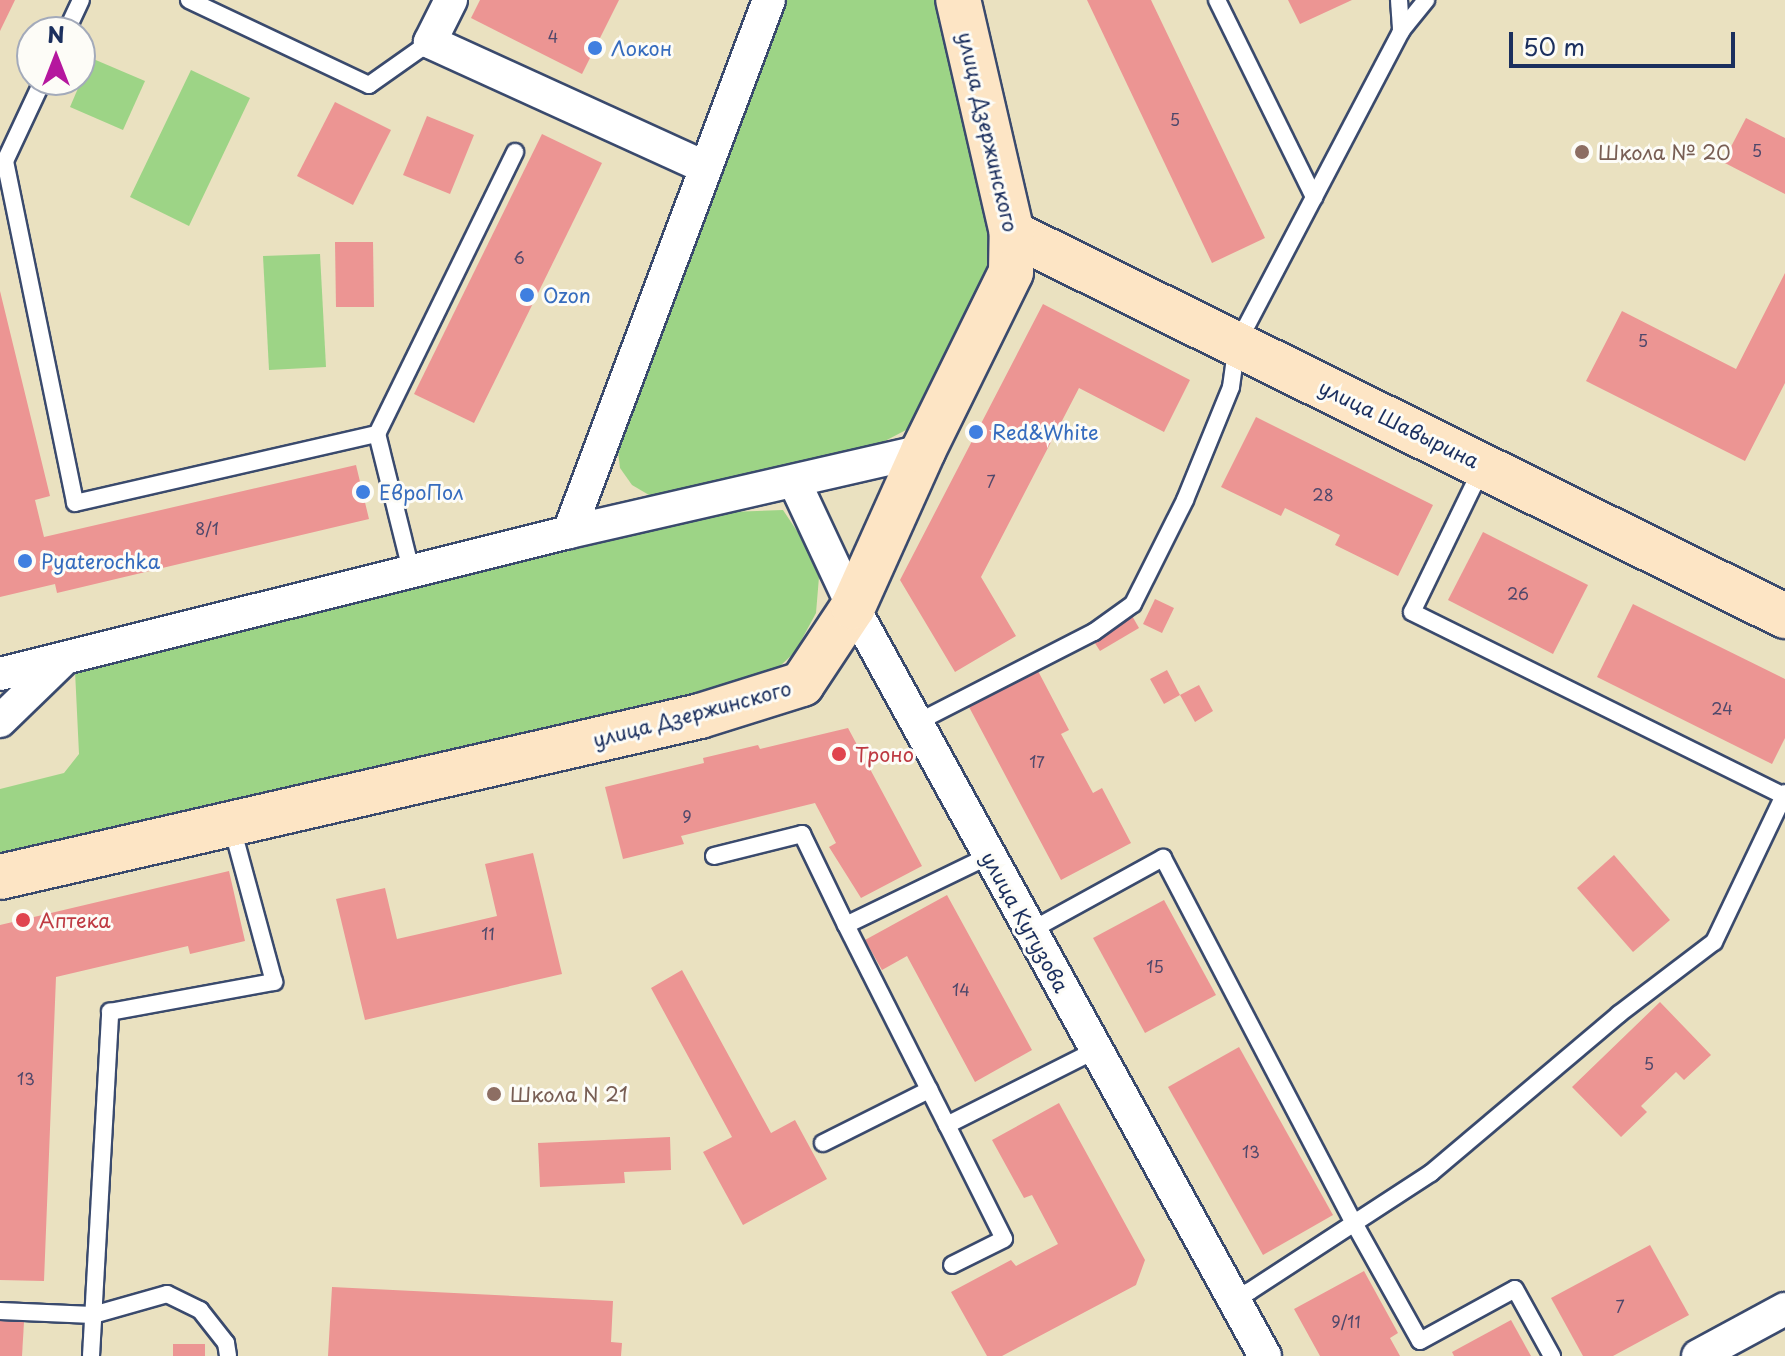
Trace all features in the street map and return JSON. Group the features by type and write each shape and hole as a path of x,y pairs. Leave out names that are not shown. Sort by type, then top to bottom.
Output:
{"street":[{"path":"451,0 430,42 706,168"},
{"path":"569,532 769,0"},
{"name":"улица Дзержинского","path":"0,877 700,716 802,684 853,607 923,451 1011,272 1012,233 958,0"},
{"name":"улица Шавырина","path":"1012,233 1785,616"},
{"path":"0,674 412,574 569,532 795,483 923,451"},
{"name":"улица Кутузова","path":"795,483 853,607 1265,1356"},
{"path":"0,721 65,657"},
{"path":"1698,1356 1785,1309"}],"lane":[{"path":"189,0 369,85 430,42"},
{"path":"1217,0 1314,197"},
{"path":"1399,0 1401,31"},
{"path":"916,723 1094,632 1133,604 1185,500 1231,387 1237,344 1401,31 1426,0"},
{"path":"35,96 2,162 75,503 377,434"},
{"path":"412,574 377,434 515,152"},
{"path":"1233,1298 1250,1291 1431,1173 1619,1014 1714,942 1785,795 1412,612 1483,466"},
{"path":"91,1356 110,1012 274,982 230,822"},
{"path":"714,856 802,834 1004,1239 952,1265"},
{"path":"846,925 989,856"},
{"path":"1030,931 1163,858 1354,1223 1420,1341 1515,1289 1552,1356"},
{"path":"947,1125 1096,1050"},
{"path":"823,1143 929,1090"},
{"path":"0,1311 93,1315 167,1294 200,1310 226,1343 228,1356"}],"green space":[{"path":"786,0 940,0 994,242 986,275 925,405 906,430 883,442 667,496 649,495 632,485 620,468 618,451"},
{"path":"96,60 145,81 123,130 70,107 75,96 96,96"},
{"path":"191,70 250,98 189,226 130,197"},
{"path":"320,254 326,367 269,370 263,256"},
{"path":"783,510 805,543 819,577 816,613 795,652 764,681 0,865 0,789 64,773 79,754 75,671 729,512"}],"building":[{"path":"0,0 15,0 0,31"},
{"path":"480,0 619,0 582,74 471,18"},
{"path":"1087,0 1151,0 1265,238 1212,263"},
{"path":"1288,0 1352,0 1300,24"},
{"path":"335,102 391,130 353,205 297,176"},
{"path":"427,116 474,135 450,194 403,175"},
{"path":"1746,118 1785,138 1785,194 1723,162"},
{"path":"542,134 602,163 474,423 414,394"},
{"path":"335,242 373,242 374,307 336,307"},
{"path":"1785,273 1785,383 1745,461 1586,381 1622,311 1736,369"},
{"path":"0,291 50,496 35,500 44,537 356,465 369,519 57,593 55,584 0,597"},
{"path":"1043,304 1190,380 1164,432 1079,388 981,577 1016,636 955,672 900,580"},
{"path":"1256,417 1433,505 1398,576 1335,545 1340,535 1285,508 1281,516 1221,487"},
{"path":"1483,532 1588,585 1553,654 1448,600"},
{"path":"1155,599 1174,608 1162,633 1143,624"},
{"path":"1633,604 1785,679 1785,738 1772,764 1597,677"},
{"path":"1131,614 1139,628 1100,651 1091,637"},
{"path":"1167,670 1180,695 1164,704 1150,679"},
{"path":"1038,671 1069,730 1061,734 1093,793 1102,788 1131,843 1061,880 969,707"},
{"path":"1199,685 1213,711 1195,722 1180,695"},
{"path":"848,728 922,866 861,898 829,847 836,843 815,803 681,836 684,844 623,859 605,787 704,763 703,758 758,745 760,749"},
{"path":"533,853 562,974 365,1020 336,899 385,888 397,939 450,927 497,916 485,864"},
{"path":"1614,855 1670,920 1633,952 1577,888"},
{"path":"229,871 245,941 190,954 188,946 56,977 44,1281 0,1280 0,925"},
{"path":"947,895 1032,1050 975,1082 907,956 882,970 865,940"},
{"path":"1164,900 1216,995 1145,1033 1093,938"},
{"path":"682,970 771,1133 795,1120 827,1179 743,1225 703,1152 732,1137 651,988"},
{"path":"1660,1002 1711,1055 1684,1080 1676,1072 1641,1106 1647,1112 1621,1137 1572,1087"},
{"path":"1239,1047 1333,1215 1263,1255 1168,1087"},
{"path":"1059,1103 1145,1260 1136,1285 1002,1356 987,1356 951,1292 1011,1260 1016,1266 1058,1244 1032,1195 1024,1198 992,1140"},
{"path":"670,1137 671,1170 624,1172 625,1183 540,1187 538,1143"},
{"path":"1650,1245 1689,1315 1613,1356 1583,1356 1551,1298"},
{"path":"1364,1271 1398,1333 1390,1338 1400,1356 1320,1356 1294,1309"},
{"path":"332,1287 613,1301 611,1342 622,1343 621,1356 328,1356"},
{"path":"1511,1320 1531,1356 1454,1356 1452,1352"},
{"path":"0,1321 24,1322 22,1356 0,1356"},
{"path":"173,1344 205,1344 205,1356 173,1356"}],"place":[{"name":"Локон","path":"595,48"},
{"name":"Школа № 20","path":"1582,152"},
{"name":"Ozon","path":"527,295"},
{"name":"Red&White","path":"976,432"},
{"name":"ЕвроПол","path":"363,492"},
{"name":"Pyaterochka","path":"25,561"},
{"name":"Троно","path":"839,754"},
{"name":"Аптека","path":"23,920"},
{"name":"Школа N 21","path":"494,1094"}]}
